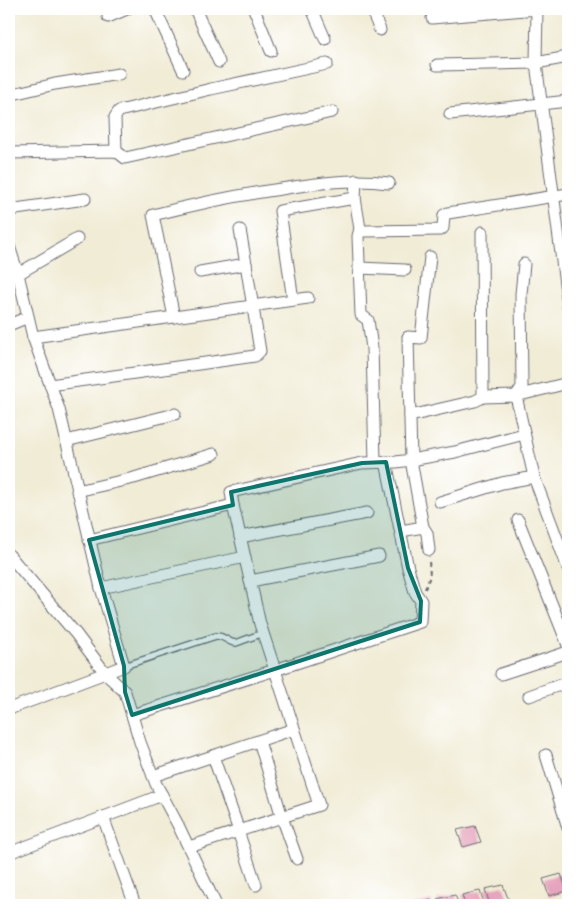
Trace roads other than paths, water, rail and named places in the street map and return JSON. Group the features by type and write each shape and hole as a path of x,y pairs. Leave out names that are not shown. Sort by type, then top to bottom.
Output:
{"street":[{"path":"108,17 128,9"},
{"path":"155,9 183,70"},
{"path":"196,9 219,62"},
{"path":"254,9 271,51"},
{"path":"312,9 325,40"},
{"path":"371,9 380,30"},
{"path":"432,18 537,9 536,63 568,307"},
{"path":"437,66 536,63 568,57"},
{"path":"116,151 116,117 119,111 327,64"},
{"path":"9,95 56,84 119,74"},
{"path":"450,114 568,101"},
{"path":"9,153 116,151 125,158 332,112"},
{"path":"174,317 153,215 247,194 334,181 356,180 389,183"},
{"path":"132,715 420,622 421,601 415,592 401,531 380,462 372,348 368,320 361,315 358,236 360,229 355,198 356,180"},
{"path":"360,229 364,231 440,230 444,215 448,213 568,194"},
{"path":"293,300 280,211 355,198"},
{"path":"9,210 85,199"},
{"path":"50,385 255,356 260,351 240,230"},
{"path":"482,232 483,397"},
{"path":"14,276 78,239"},
{"path":"9,246 14,276 33,337 59,409 101,588 124,666 125,692 140,742 153,776 216,905"},
{"path":"429,550 411,460 408,338 421,338 430,257"},
{"path":"200,272 246,264"},
{"path":"524,264 521,294 522,387 516,396 534,476 568,568"},
{"path":"359,268 405,270"},
{"path":"33,337 308,298"},
{"path":"9,325 28,318"},
{"path":"410,416 475,401 483,397 516,396 568,383"},
{"path":"66,441 175,414"},
{"path":"189,847 320,805 263,633 231,492 362,463 411,460 455,452 524,434"},
{"path":"77,491 134,478 214,454"},
{"path":"440,502 502,483 534,476"},
{"path":"89,540 233,505"},
{"path":"240,537 367,513"},
{"path":"518,520 568,645"},
{"path":"401,531 423,527"},
{"path":"250,582 379,556"},
{"path":"101,588 245,557"},
{"path":"11,561 76,634 106,674 125,692"},
{"path":"501,674 568,652"},
{"path":"9,709 124,666"},
{"path":"529,696 568,682"},
{"path":"153,776 294,729"},
{"path":"259,741 297,859"},
{"path":"546,755 568,828"},
{"path":"213,756 256,885"},
{"path":"9,853 162,795"},
{"path":"103,817 135,905"}],"lane":[{"path":"124,666 216,636 224,637 232,644 263,633"}]}
